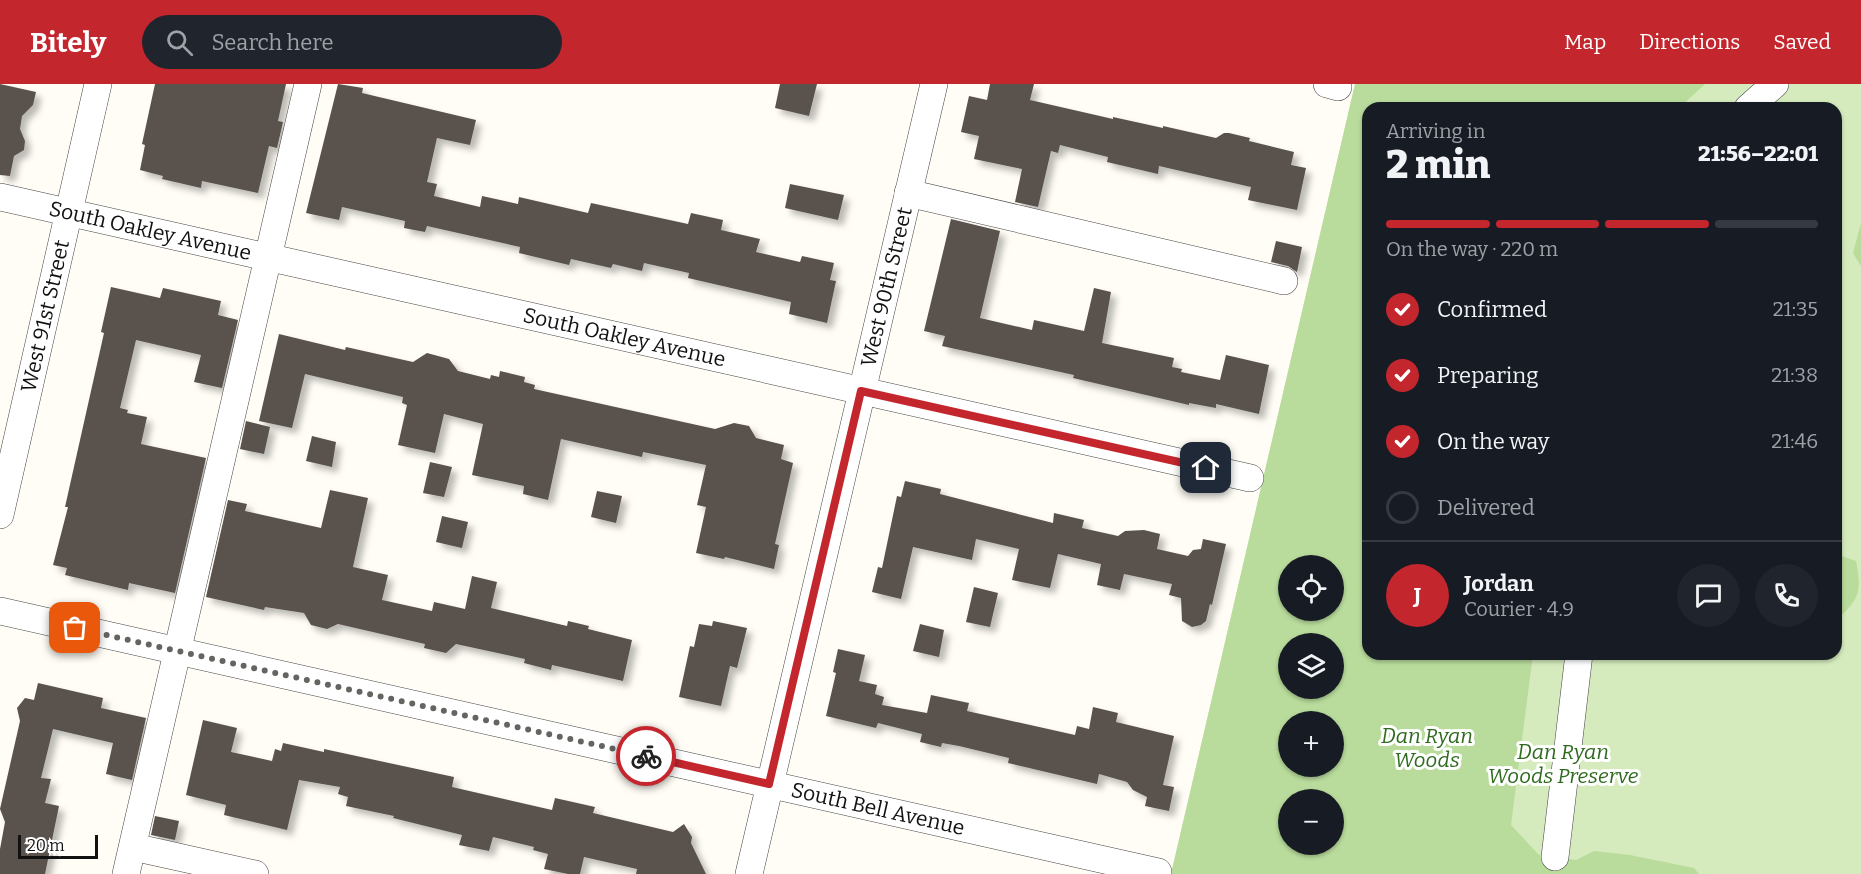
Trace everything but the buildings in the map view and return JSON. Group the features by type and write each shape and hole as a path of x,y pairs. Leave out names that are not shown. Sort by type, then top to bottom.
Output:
{"street":[{"name":"West 91st Street","path":"0,514 98,84"},
{"path":"126,874 308,84"},
{"name":"West 90th Street","path":"749,874 934,84"},
{"path":"1755,102 1776,84"},
{"path":"908,193 1284,281"},
{"name":"South Oakley Avenue","path":"0,197 1250,478"},
{"name":"South Bell Avenue","path":"0,611 1158,872"},
{"path":"1555,857 1578,660"},
{"path":"133,847 255,874"}],"green space":[{"name":"Dan Ryan Woods Preserve","path":"1355,84 1861,84 1861,874 1171,874"},
{"name":"Dan Ryan Woods","path":"1355,84 1705,84 1686,102 1362,102 1362,660 1532,660 1511,825 1539,855 1576,860 1594,851 1630,855 1694,868 1699,874 1171,874"},
{"path":"1861,223 1861,266 1853,253"},
{"path":"1842,556 1856,561 1859,578 1856,596 1843,614"}],"way so far":[{"path":"75,628 646,756"}],"route":[{"path":"646,756 769,784 861,391 1206,468"}]}
